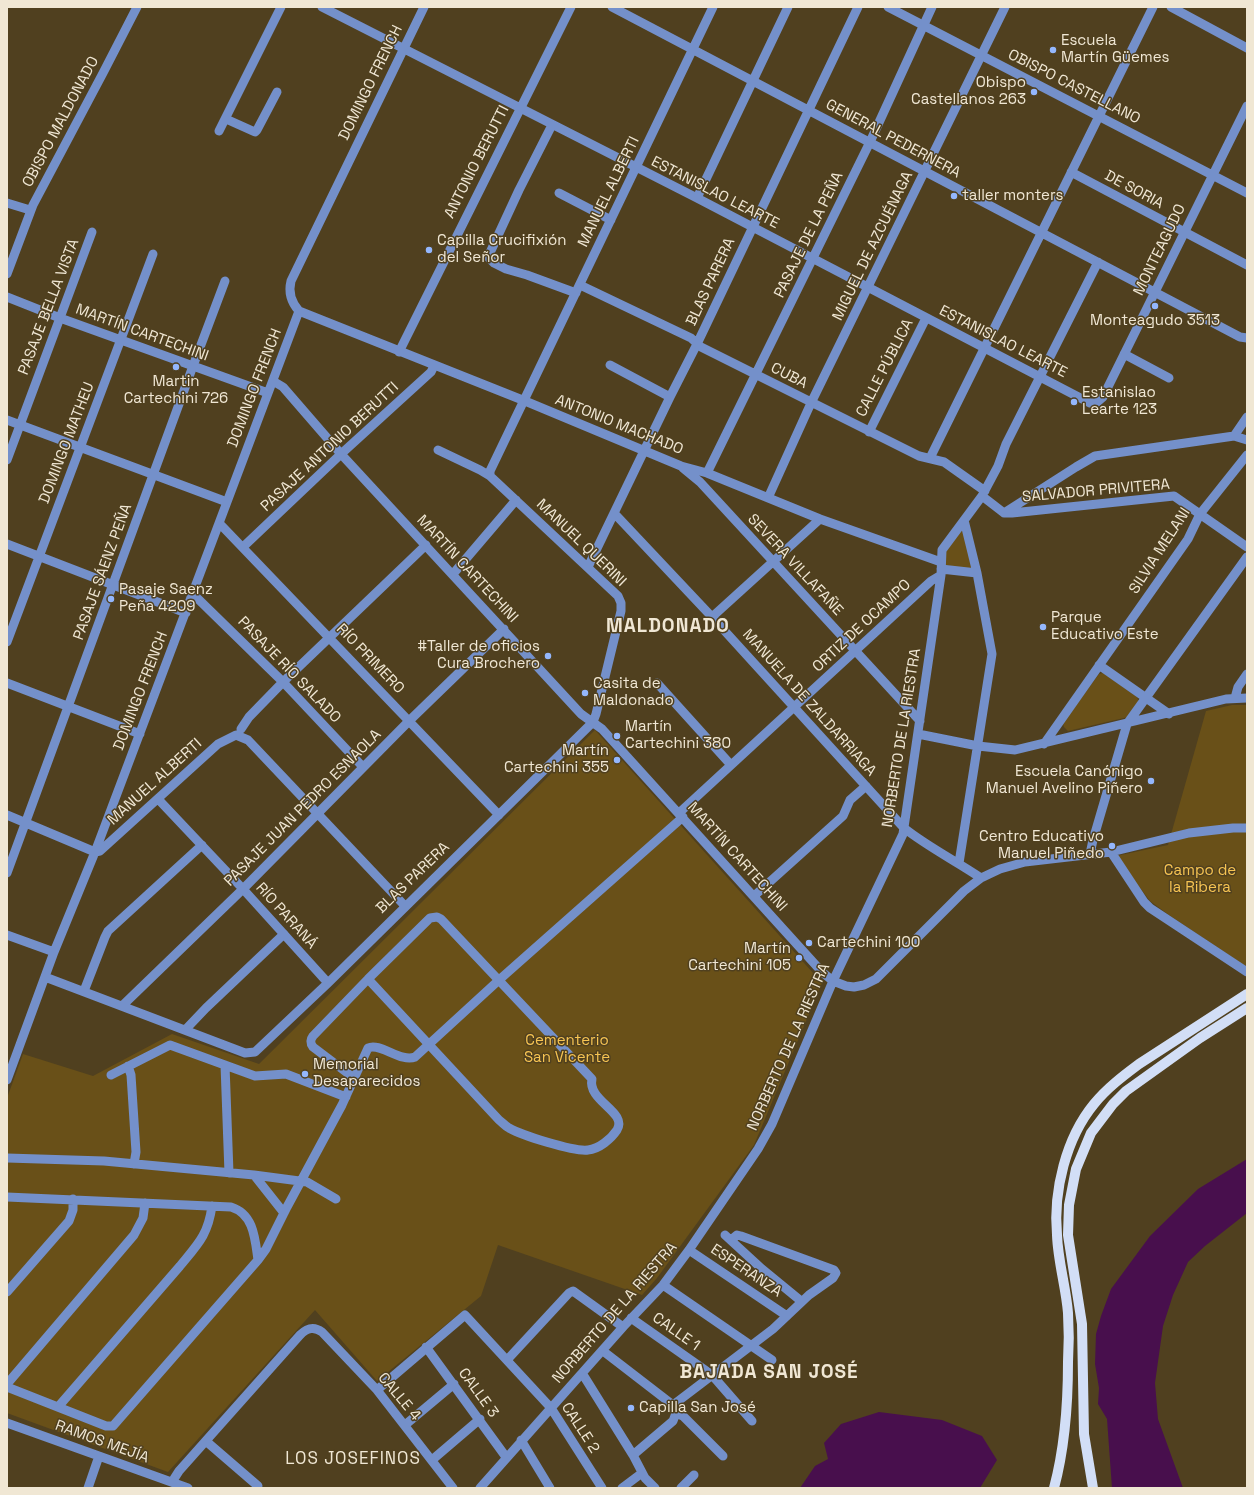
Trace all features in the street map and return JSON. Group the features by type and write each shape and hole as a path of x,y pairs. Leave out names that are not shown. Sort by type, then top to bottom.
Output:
{"main road":[{"path":"1054,1488 1063,1440 1068,1382 1068,1314 1058,1251 1056,1219 1058,1195 1068,1149 1093,1104 1122,1076 1247,994"},
{"path":"1093,1488 1084,1434 1082,1324 1068,1235 1069,1205 1076,1169 1091,1132 1113,1104 1126,1091 1200,1038 1247,1008"}],"street":[{"name":"OBISPO MALDONADO","path":"7,274 30,210 137,7"},
{"path":"219,131 281,7"},
{"name":"ESTANISLAO LEARTE","path":"322,7 697,198 1090,403 1096,403"},
{"name":"DOMINGO FRENCH","path":"7,1080 11,1057 95,852 220,524 299,311 293,303 290,292 291,281 424,7"},
{"name":"ANTONIO BERUTTI","path":"399,352 570,7"},
{"name":"GENERAL PEDERNERA","path":"612,7 1240,337 1247,338"},
{"name":"MANUEL ALBERTI","path":"490,476 490,471 525,401 713,7"},
{"path":"697,198 788,7"},
{"name":"BLAS PARERA","path":"588,567 697,344 858,7"},
{"name":"OBISPO CASTELLANO","path":"888,7 1247,193"},
{"name":"PASAJE DE LA PEÑA","path":"708,473 870,142 932,7"},
{"name":"MIGUEL DE AZCUÉNAGA","path":"768,498 811,403 1005,7"},
{"path":"930,458 1153,7"},
{"path":"1171,7 1247,48"},
{"path":"226,119 255,132 277,92"},
{"name":"MONTEAGUDO","path":"1096,403 1103,397 1213,175 1244,119 1247,106"},
{"name":"CUBA","path":"552,125 519,190 488,257 494,263 527,275 578,289 691,338 701,348 869,432 919,456 944,462 984,493 1004,512"},
{"name":"DE SORIA","path":"1071,172 1247,265"},
{"path":"559,193 611,220"},
{"path":"7,203 30,210"},
{"name":"PASAJE BELLA VISTA","path":"7,460 92,232"},
{"name":"DOMINGO MATHEU","path":"7,642 153,254"},
{"name":"NORBERTO DE LA RIESTRA","path":"480,1488 521,1440 663,1285 689,1250 765,1137 772,1124 833,981 904,828 941,569 942,550 984,493 998,466 1006,444 1098,262"},
{"name":"PASAJE SÁENZ PEÑA","path":"7,873 193,366 226,281"},
{"name":"MARTÍN CARTECHINI","path":"7,297 60,318 268,393"},
{"name":"ANTONIO MACHADO","path":"299,311 525,401 681,466 708,473 820,518 941,569 977,573"},
{"name":"CALLE PÚBLICA","path":"869,432 926,318"},
{"path":"1124,354 1169,378"},
{"path":"610,365 670,397"},
{"name":"PASAJE ANTONIO BERUTTI","path":"243,547 341,454 431,372 434,366"},
{"name":"MARTÍN CARTECHINI","path":"273,381 283,387 341,454 581,714 602,729 816,966 833,981 846,986 854,987 864,985 876,979 964,891 991,872 1013,864 1111,852 1189,832 1247,828"},
{"path":"1234,436 1247,417"},
{"path":"7,420 227,502"},
{"path":"1004,512 1095,456 1234,436 1247,440"},
{"name":"MANUEL QUERINI","path":"438,450 490,476 618,596 621,603 620,618 593,722"},
{"name":"SILVIA MELANI","path":"1044,744 1188,539 1200,514 1247,454"},
{"name":"SEVERA VILLAFAÑE","path":"681,466 700,482 920,721"},
{"name":"SALVADOR PRIVITERA","path":"1004,512 1012,513 1174,496 1247,547"},
{"path":"453,574 516,500"},
{"name":"MANUELA DE ZALDARRIAGA","path":"614,513 712,617 904,828 915,837 981,878"},
{"path":"712,617 820,518"},
{"path":"959,863 992,654 977,573 964,520"},
{"name":"RÍO PRIMERO","path":"220,524 499,815"},
{"path":"7,544 186,613"},
{"name":"MANUEL ALBERTI","path":"95,852 100,850 218,744 238,732 249,717 283,682 426,545"},
{"path":"1090,854 1127,724 1247,557"},
{"name":"ORTIZ DE OCAMPO","path":"354,1078 365,1051 370,1046 411,1059 414,1058 681,815 731,765 931,582 941,569"},
{"name":"PASAJE RÍO SALADO","path":"193,594 283,682 363,767"},
{"name":"PASAJE JUAN PEDRO ESNAOLA","path":"122,1006 243,889 409,721 504,629"},
{"path":"1099,665 1168,714"},
{"path":"1235,698 1238,687 1247,674"},
{"path":"657,683 731,765"},
{"path":"7,684 69,706 140,734"},
{"path":"918,734 978,746 1015,750 1235,698 1247,698"},
{"name":"BLAS PARERA","path":"186,1029 207,1039 245,1052 252,1052 259,1049 593,722"},
{"path":"238,732 248,740 405,906"},
{"path":"754,896 842,816 850,800 866,786"},
{"name":"RÍO PARANÁ","path":"158,799 328,982"},
{"path":"7,815 95,852"},
{"path":"84,991 108,931 202,846"},
{"path":"1111,852 1144,902 1150,908 1247,972"},
{"path":"145,1203 143,1218 134,1235 7,1386 106,1426 115,1425 258,1260 266,1248 346,1097 354,1078 310,1044 313,1036 368,978 430,918 434,917 441,919 592,1080 591,1088 594,1093 616,1116 619,1123 617,1129 604,1144 590,1150 577,1151 509,1128 499,1120 368,978"},
{"path":"45,977 186,1029 284,934"},
{"path":"7,935 54,952"},
{"path":"111,1074 170,1045 259,1077 286,1074 346,1097"},
{"path":"225,1065 229,1173"},
{"path":"128,1066 131,1075 136,1152 134,1164"},
{"path":"7,1158 104,1161 301,1180 312,1184 336,1199"},
{"path":"254,1175 284,1213"},
{"path":"7,1196 234,1208 248,1220 254,1231 258,1260"},
{"path":"7,1292 69,1221 73,1210 73,1200"},
{"path":"58,1407 180,1266 203,1237 208,1226 212,1206"},
{"path":"633,1456 673,1421 675,1409 712,1375 773,1329 802,1301 833,1278 836,1272 741,1236 737,1235 728,1238 766,1273 802,1301"},
{"name":"ESPERANZA","path":"689,1250 787,1316"},
{"path":"663,1285 772,1360"},
{"path":"507,1360 569,1293 573,1292 623,1327"},
{"name":"CALLE 2","path":"426,1347 465,1315 551,1408 602,1488"},
{"name":"CALLE 1","path":"632,1318 712,1375 752,1421"},
{"name":"CALLE 4","path":"207,1442 300,1335 309,1329 318,1329 376,1390 453,1488"},
{"path":"376,1390 426,1347"},
{"name":"CALLE 3","path":"426,1347 480,1419 506,1457"},
{"path":"603,1351 675,1409 723,1456"},
{"path":"582,1373 642,1473 655,1488"},
{"path":"405,1425 454,1384"},
{"path":"432,1460 480,1419"},
{"name":"RAMOS MEJÍA","path":"7,1423 188,1488"},
{"path":"521,1440 550,1488"},
{"path":"172,1482 179,1471 207,1442 258,1486"},
{"path":"88,1488 99,1456"},
{"path":"622,1488 642,1473"},
{"path":"682,1488 694,1476"}],"green space":[{"path":"964,524 975,570 945,565 945,551"},
{"path":"1103,673 1137,697 1139,702 1128,717 1068,731 1064,727 1063,723 1099,674"},
{"name":"Campo de la Ribera","path":"1232,705 1247,705 1247,967 1150,901 1116,856 1168,845 1206,711"},
{"name":"Cementerio San Vicente","path":"595,730 822,983 754,1145 657,1278 642,1295 498,1245 481,1296 377,1381 315,1310 168,1472 7,1413 7,1098 23,1054 93,1076 172,1034 259,1064"}],"shaded area":[{"path":"1247,1159 1247,1213 1205,1246 1188,1262 1173,1295 1163,1326 1155,1383 1158,1419 1183,1488 1112,1488 1107,1419 1098,1404 1099,1388 1095,1364 1096,1334 1111,1289 1150,1236 1198,1189"},
{"path":"879,1412 942,1420 982,1436 997,1460 980,1488 800,1488 815,1466 828,1459 824,1443 841,1424"}],"place":[{"name":"Escuela Martín Güemes","path":"1053,50"},
{"name":"Obispo Castellanos 263","path":"1034,92"},
{"name":"taller monters","path":"954,196"},
{"name":"Capilla Crucifixión del Señor","path":"429,250"},
{"name":"Monteagudo 3513","path":"1155,306"},
{"name":"Martin Cartechini 726","path":"176,367"},
{"name":"Estanislao Learte 123","path":"1074,402"},
{"name":"Pasaje Saenz Peña 4209","path":"111,599"},
{"name":"Parque Educativo Este","path":"1043,627"},
{"name":"#Taller de oficios Cura Brochero","path":"548,656"},
{"name":"Casita de Maldonado","path":"585,693"},
{"name":"Martín Cartechini 380","path":"617,736"},
{"name":"Martín Cartechini 355","path":"617,760"},
{"name":"Escuela Canónigo Manuel Avelino Piñero","path":"1151,781"},
{"name":"Centro Educativo Manuel Piñedo","path":"1112,846"},
{"name":"Cartechini 100","path":"809,943"},
{"name":"Martín Cartechini 105","path":"799,958"},
{"name":"Memorial Desaparecidos","path":"305,1074"},
{"name":"Capilla San José","path":"631,1408"}],"district":[{"name":"MALDONADO","path":"668,627"},
{"name":"BAJADA SAN JOSÉ","path":"769,1373"},
{"name":"LOS JOSEFINOS","path":"353,1459"}]}
